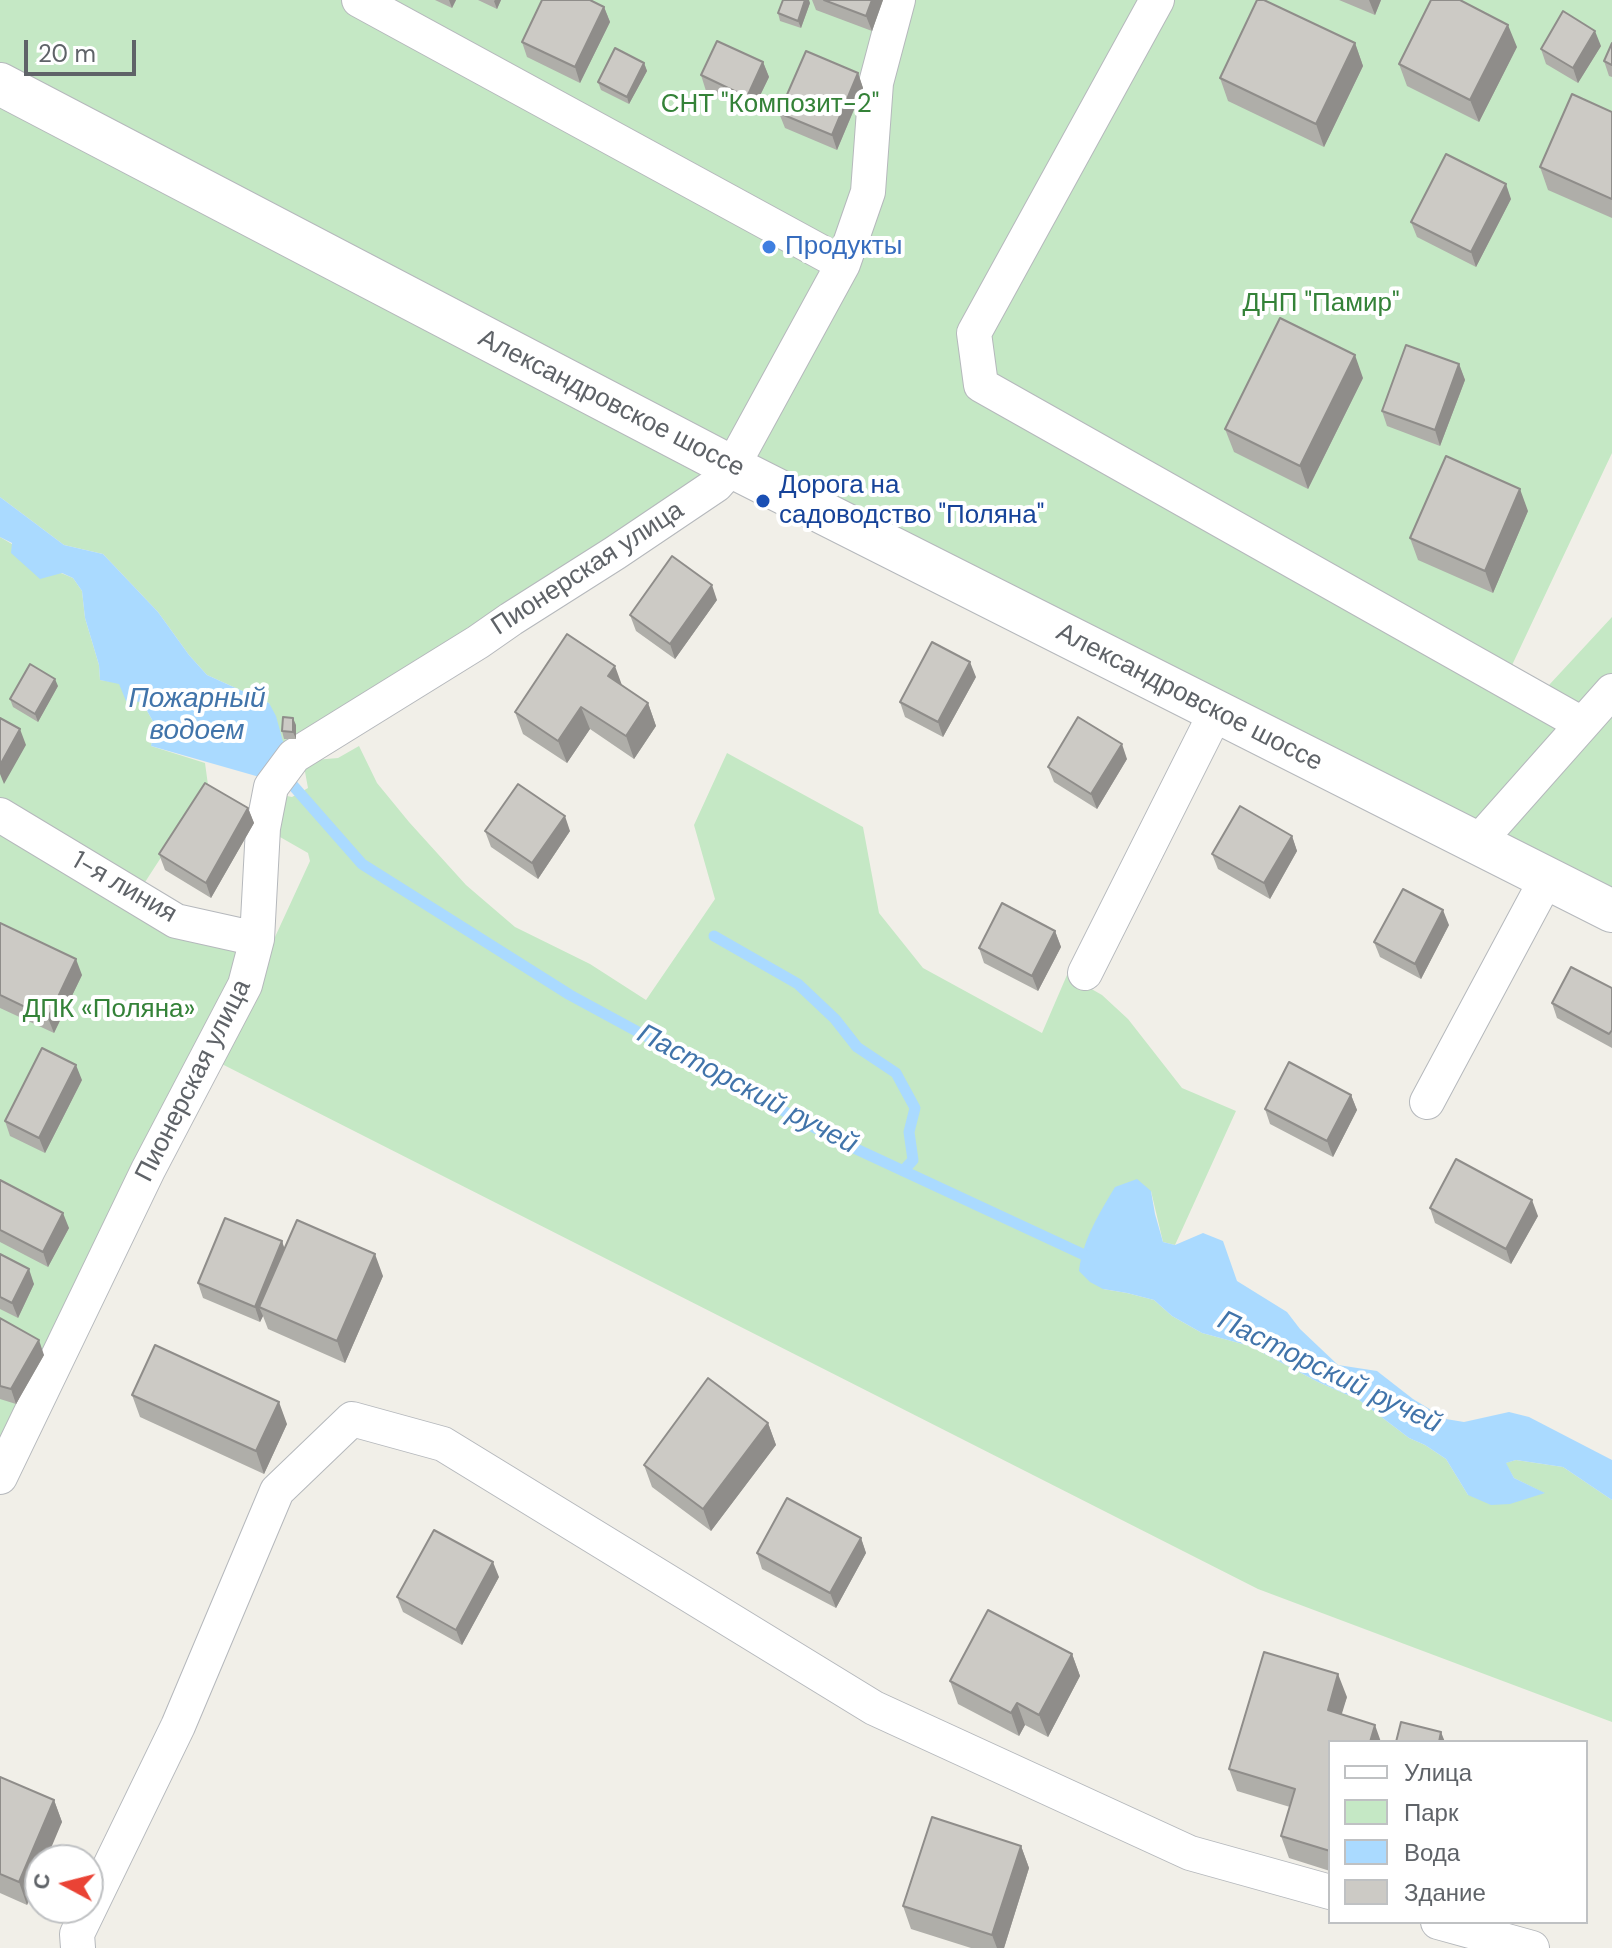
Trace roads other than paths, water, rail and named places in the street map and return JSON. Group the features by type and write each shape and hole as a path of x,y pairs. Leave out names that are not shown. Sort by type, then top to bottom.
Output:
{"street":[{"path":"359,0 843,264"},
{"name":"Пионерская улица","path":"0,1477 8,1436 245,985 257,939 263,828 271,787 294,756 615,553 716,485 732,467 843,264 868,192 876,83 898,0"},
{"path":"1157,0 974,333 981,385 1582,724"},
{"name":"Александровское шоссе","path":"0,84 732,467 1612,911"},
{"path":"1478,842 1612,691"},
{"path":"1085,973 1216,712"},
{"name":"1-я линия","path":"0,815 176,921 257,939"},
{"path":"1427,1102 1547,878"},
{"path":"78,1948 77,1934 178,1726 277,1491 352,1419 443,1444 874,1708 1190,1853 1328,1891"},
{"path":"1445,1924 1532,1948"}],"water":[{"name":"Пожарный водоем","path":"0,497 64,545 103,554 158,612 207,675 269,703 285,749 263,778 151,746 155,725 142,702 126,701 119,684 100,680 99,665 85,618 82,591 73,578 62,573 40,579 11,553 12,543 0,537"},
{"path":"1137,1179 1151,1191 1163,1242 1175,1245 1203,1233 1223,1241 1237,1281 1287,1312 1300,1329 1338,1365 1377,1371 1413,1399 1446,1419 1464,1422 1509,1412 1529,1417 1612,1460 1612,1500 1563,1467 1516,1460 1506,1463 1514,1478 1545,1493 1510,1504 1491,1505 1468,1495 1446,1459 1409,1438 1359,1400 1250,1346 1202,1333 1172,1316 1154,1300 1103,1289 1090,1282 1079,1271 1092,1227 1115,1187"}],"waterway":[{"name":"Пасторский ручей","path":"289,781 362,864 570,995 839,1141 1093,1259"},
{"path":"714,936 798,984 835,1019 857,1047 896,1073 915,1108 909,1132 913,1160 903,1171"}],"place":[{"name":"Продукты","path":"769,247"},
{"name":"Дорога на садоводство \"Поляна\"","path":"763,501"}],"park label":[{"name":"СНТ \"Композит-2\"","path":"770,105"},
{"name":"ДНП \"Памир\"","path":"1321,304"},
{"name":"ДПК «Поляна»","path":"109,1010"}]}
